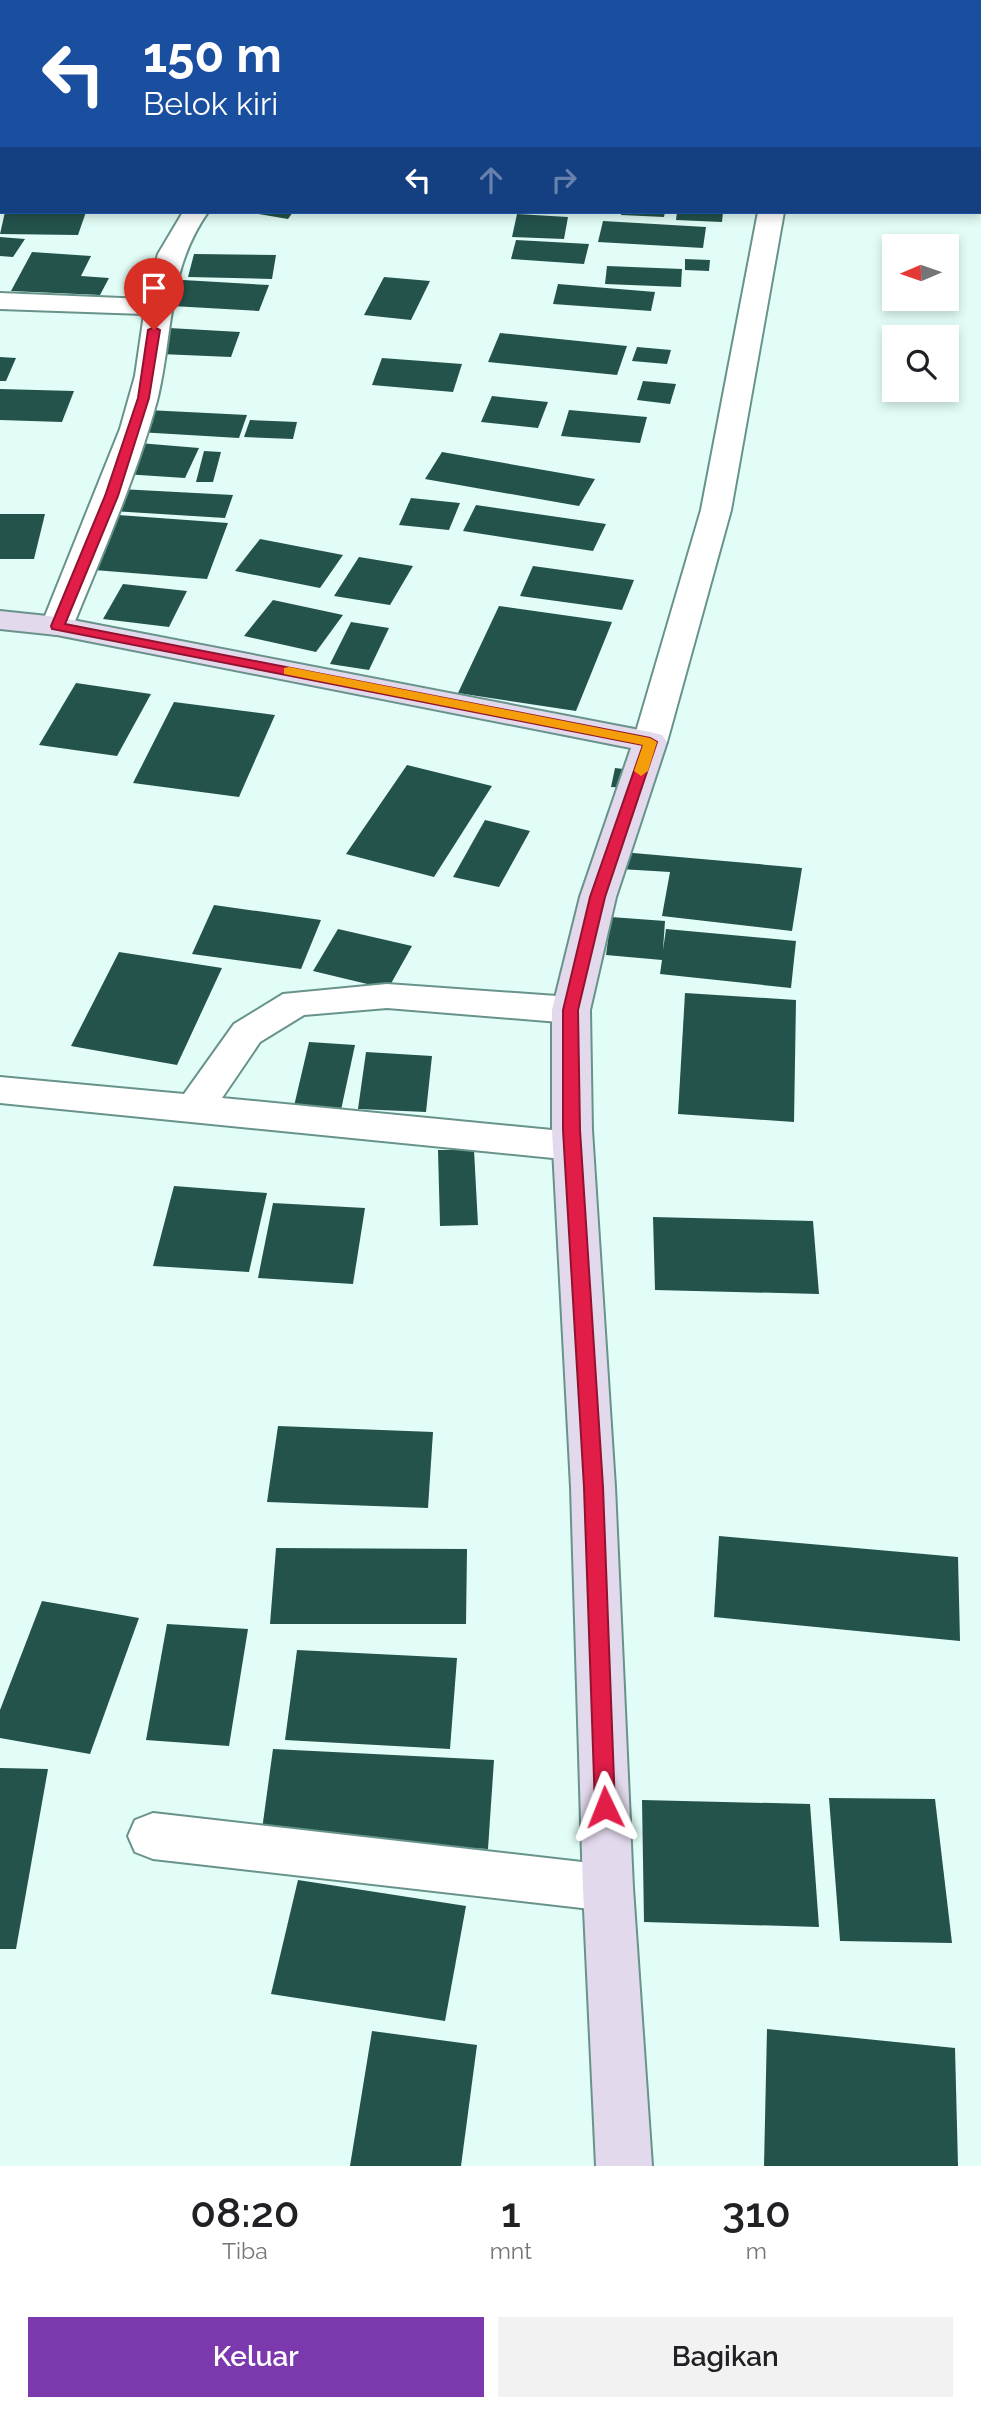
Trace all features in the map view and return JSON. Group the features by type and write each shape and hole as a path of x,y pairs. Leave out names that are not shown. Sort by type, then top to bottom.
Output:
{"main road":[{"path":"0,620 57,626 650,742 598,897 571,1010 573,1146 593,1487 608,1888 624,2166"}],"street":[{"path":"57,626 111,496 144,398 162,283 179,230 193,214"},
{"path":"650,742 716,510 771,214"},
{"path":"0,301 158,307"},
{"path":"194,1109 247,1033 296,1003 387,996 571,1010"},
{"path":"0,1090 573,1146"},
{"path":"153,1836 608,1888"}],"building":[{"path":"5,214 85,214 78,235 0,234"},
{"path":"258,214 292,214 288,219"},
{"path":"517,214 568,217 564,239 512,237"},
{"path":"621,214 665,214 664,217"},
{"path":"677,214 723,214 722,222 676,220"},
{"path":"603,221 706,227 703,248 598,242"},
{"path":"0,237 25,239 13,257 0,256"},
{"path":"516,240 589,244 584,264 511,259"},
{"path":"32,252 91,256 81,276 109,278 100,295 11,291"},
{"path":"194,254 276,255 272,279 188,277"},
{"path":"685,259 710,260 709,271 685,270"},
{"path":"607,266 682,269 681,287 605,284"},
{"path":"384,277 430,281 411,320 364,315"},
{"path":"183,280 269,285 259,311 172,306"},
{"path":"558,284 655,292 651,311 553,304"},
{"path":"169,328 240,332 231,357 160,354"},
{"path":"500,333 627,346 617,375 488,362"},
{"path":"637,347 671,350 667,364 632,361"},
{"path":"0,357 16,358 6,381 0,381"},
{"path":"382,358 462,364 453,392 372,385"},
{"path":"643,381 676,384 670,404 637,400"},
{"path":"0,389 74,391 62,422 0,420"},
{"path":"492,396 548,402 538,428 481,422"},
{"path":"147,410 247,415 239,438 138,432"},
{"path":"569,410 647,417 640,443 561,436"},
{"path":"250,420 297,422 293,439 244,437"},
{"path":"139,443 199,448 185,478 124,474"},
{"path":"204,451 221,452 213,482 196,482"},
{"path":"442,452 595,479 579,506 425,479"},
{"path":"120,489 233,495 225,518 112,511"},
{"path":"411,498 460,503 449,530 399,525"},
{"path":"476,505 606,524 593,551 463,531"},
{"path":"0,514 45,514 34,559 0,559"},
{"path":"118,515 228,523 207,579 94,570"},
{"path":"260,539 343,555 320,588 235,571"},
{"path":"359,557 413,566 390,605 334,596"},
{"path":"533,566 634,580 622,610 520,596"},
{"path":"123,584 187,591 169,627 103,619"},
{"path":"273,600 343,615 316,652 244,636"},
{"path":"499,606 612,622 576,711 458,693"},
{"path":"351,622 389,628 369,670 330,664"},
{"path":"76,683 151,694 117,756 39,745"},
{"path":"174,702 275,715 239,797 133,783"},
{"path":"407,765 492,786 434,877 346,854"},
{"path":"615,768 632,770 628,788 611,787"},
{"path":"485,820 530,831 499,887 453,877"},
{"path":"622,852 802,868 792,931 662,916 670,872 620,869"},
{"path":"214,905 321,920 301,969 192,954"},
{"path":"611,917 665,921 663,950 666,929 796,941 791,988 660,974 662,960 606,955"},
{"path":"338,929 412,946 388,989 313,971"},
{"path":"119,952 222,968 177,1065 71,1046"},
{"path":"685,993 796,1000 794,1122 678,1114"},
{"path":"309,1042 355,1045 341,1110 294,1106"},
{"path":"366,1052 432,1056 426,1112 358,1109"},
{"path":"438,1150 474,1150 478,1225 440,1226"},
{"path":"174,1186 267,1193 249,1272 153,1266"},
{"path":"273,1203 365,1208 353,1284 258,1278"},
{"path":"653,1217 813,1221 819,1294 655,1290"},
{"path":"278,1426 433,1432 428,1508 267,1502"},
{"path":"719,1536 958,1557 960,1641 714,1617"},
{"path":"276,1548 467,1549 466,1624 270,1624"},
{"path":"42,1601 139,1618 90,1754 0,1738 0,1710"},
{"path":"167,1624 248,1629 229,1746 146,1740"},
{"path":"297,1650 457,1658 450,1749 285,1740"},
{"path":"273,1749 494,1760 488,1849 261,1837"},
{"path":"0,1768 48,1769 16,1949 0,1949"},
{"path":"829,1798 935,1799 952,1943 840,1941"},
{"path":"642,1800 810,1804 819,1927 644,1922"},
{"path":"298,1880 466,1906 445,2021 271,1994"},
{"path":"767,2029 955,2048 958,2166 764,2166"},
{"path":"372,2031 477,2045 461,2166 350,2166"}],"slow traffic":[{"path":"289,671 650,742 641,771"}],"route":[{"path":"154,330 144,398 111,496 57,626 650,742 598,897 571,1010 572,1130 593,1487 605,1807"}]}
